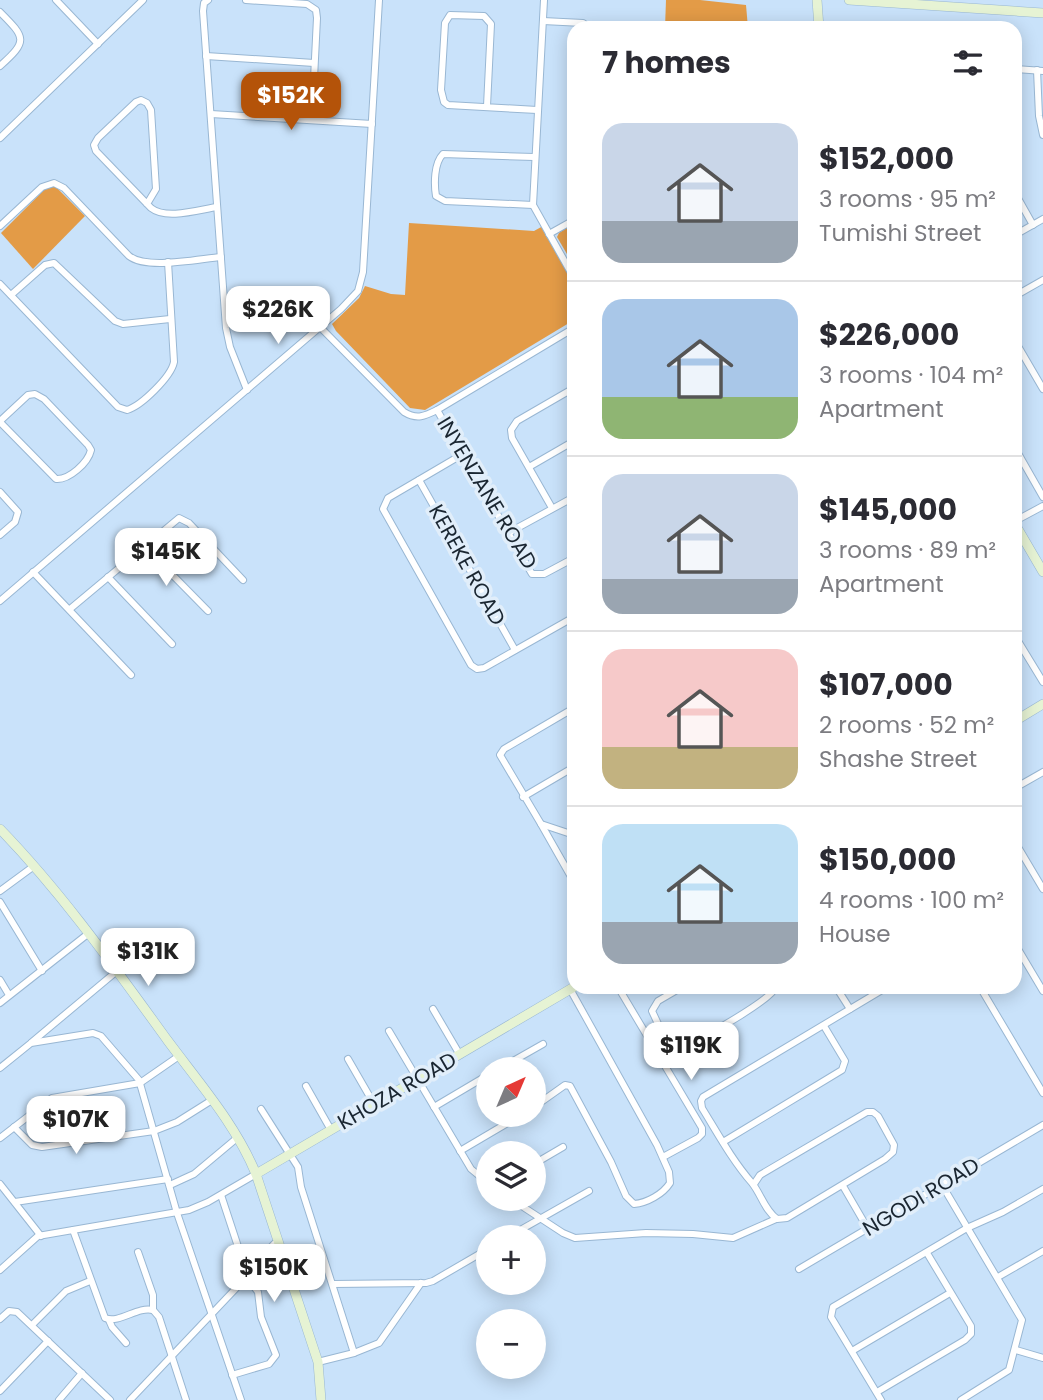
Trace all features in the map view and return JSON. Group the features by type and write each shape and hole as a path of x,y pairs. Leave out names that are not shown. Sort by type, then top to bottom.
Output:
{"street":[{"path":"56,0 98,44"},
{"path":"0,138 143,0"},
{"path":"246,0 307,4 314,7 317,18 312,120"},
{"path":"0,601 354,297 362,279 379,0"},
{"path":"544,0 533,205 567,266"},
{"path":"817,0 818,21"},
{"path":"849,0 1043,13"},
{"path":"206,2 206,56 227,335 247,390"},
{"path":"0,12 20,33 22,40 17,51 0,66"},
{"path":"487,106 491,24 484,16 450,15 445,23 442,100 448,105 537,110"},
{"path":"543,21 567,22"},
{"path":"206,56 314,63"},
{"path":"1022,70 1040,71 1039,116 1043,135"},
{"path":"147,204 154,194 155,179 151,110 147,103 141,100 101,134 94,148 147,204 155,211 161,213 217,207"},
{"path":"211,114 372,124"},
{"path":"533,205 447,201 436,196 435,190 437,163 443,154 534,158"},
{"path":"0,226 42,187 54,183 64,188 134,260 145,263 221,257"},
{"path":"1022,206 1032,225"},
{"path":"1022,231 1043,219"},
{"path":"549,234 567,224"},
{"path":"12,295 45,265 54,262 115,321 127,324 170,319"},
{"path":"0,284 123,410 131,410 172,372 174,362 168,262"},
{"path":"1022,292 1043,280"},
{"path":"320,327 404,412 415,417 437,410 567,332"},
{"path":"1022,353 1043,389"},
{"path":"552,508 512,438 513,425 567,392"},
{"path":"30,394 35,394 44,399 91,450 86,460 67,478 60,480 52,477 0,422 30,394"},
{"name":"INYENZANE ROAD","path":"437,410 529,569 536,575 544,575 567,562"},
{"path":"529,467 567,444"},
{"path":"463,454 388,498 383,507 384,514 471,665 480,670 567,621"},
{"path":"1022,460 1043,497"},
{"name":"KEREKE ROAD","path":"419,480 515,650"},
{"path":"0,492 18,512 15,522 0,535"},
{"path":"508,533 567,500"},
{"path":"1022,519 1043,506"},
{"path":"69,609 179,518 189,523 243,580"},
{"path":"1022,535 1043,572"},
{"path":"144,546 208,611"},
{"path":"33,572 131,675"},
{"path":"108,577 172,644"},
{"path":"1022,649 1043,682"},
{"path":"1022,717 1043,705"},
{"path":"567,712 504,749 500,757 567,870"},
{"path":"523,797 567,771"},
{"path":"1022,784 1040,774 1043,785"},
{"path":"541,824 567,833"},
{"path":"0,829 89,933 237,1138 256,1174 318,1362 321,1400"},
{"path":"1022,854 1043,889"},
{"path":"0,891 34,866"},
{"path":"0,902 42,971"},
{"path":"0,1003 89,933"},
{"path":"1022,956 1043,992"},
{"path":"0,1068 117,971"},
{"path":"0,980 9,995"},
{"name":"KHOZA ROAD","path":"256,1174 567,991"},
{"path":"546,1098 565,1085 570,1087 611,1161 626,1196 634,1204 663,1191 670,1183 663,1157 575,994"},
{"path":"622,994 702,1128 698,1138 663,1157"},
{"path":"671,994 656,1003 653,1014 672,1047 681,1048 771,994"},
{"path":"840,994 849,1009"},
{"path":"776,1219 754,1184 737,1166 702,1108 701,1101 703,1097 875,994"},
{"path":"984,994 1043,1093"},
{"path":"433,1009 460,1055"},
{"path":"723,1142 842,1070 845,1061 824,1026"},
{"path":"389,1031 476,1174"},
{"path":"31,1043 97,1034 135,1074 155,1131 177,1213 241,1400"},
{"path":"520,1057 543,1044"},
{"path":"0,1138 47,1100 57,1096 140,1083 180,1056"},
{"path":"348,1059 374,1104"},
{"path":"434,1107 476,1082"},
{"path":"306,1086 331,1130"},
{"path":"14,1126 32,1144 39,1147 155,1131 177,1122 212,1100"},
{"path":"261,1109 299,1170 301,1186 355,1353"},
{"path":"529,1211 575,1238 658,1233 733,1238 776,1219 787,1218 885,1159 894,1151 894,1145 876,1114 865,1113 760,1174 754,1184"},
{"name":"NGODI ROAD","path":"799,1269 1043,1125"},
{"path":"460,1151 501,1127"},
{"path":"15,1202 169,1182 194,1174 237,1138"},
{"path":"546,1157 563,1147"},
{"path":"2,1265 41,1236 198,1207 256,1174"},
{"path":"0,1184 41,1236"},
{"path":"843,1185 868,1229"},
{"path":"942,1185 1022,1320 1012,1367 961,1400"},
{"path":"881,1400 831,1317 833,1307 967,1228 1003,1212 1043,1189"},
{"path":"528,1225 589,1191"},
{"path":"220,1195 248,1275 258,1292 261,1317 276,1355 269,1364 232,1375"},
{"path":"74,1230 103,1316 126,1343"},
{"path":"133,1399 274,1244"},
{"path":"998,1277 1043,1251"},
{"path":"138,1252 153,1295 153,1310 159,1317 173,1355 186,1400"},
{"path":"877,1392 969,1336 971,1326 927,1253"},
{"path":"333,1284 433,1281 476,1256"},
{"path":"32,1325 62,1293 90,1281"},
{"path":"318,1362 372,1348 386,1337 421,1283"},
{"path":"852,1351 950,1293"},
{"path":"109,1320 146,1309 153,1310"},
{"path":"0,1319 11,1310 17,1312 110,1400"},
{"path":"0,1391 48,1341"},
{"path":"1016,1350 1043,1358"},
{"path":"59,1400 82,1373"}],"shaded area":[{"path":"666,0 700,0 746,5 747,21 665,21"},
{"path":"55,186 85,216 33,269 1,233 46,188"},
{"path":"409,223 534,231 543,226 567,269 567,324 425,410 410,408 332,324 359,298 365,286 405,295"},
{"path":"567,228 567,254 557,237"}]}
